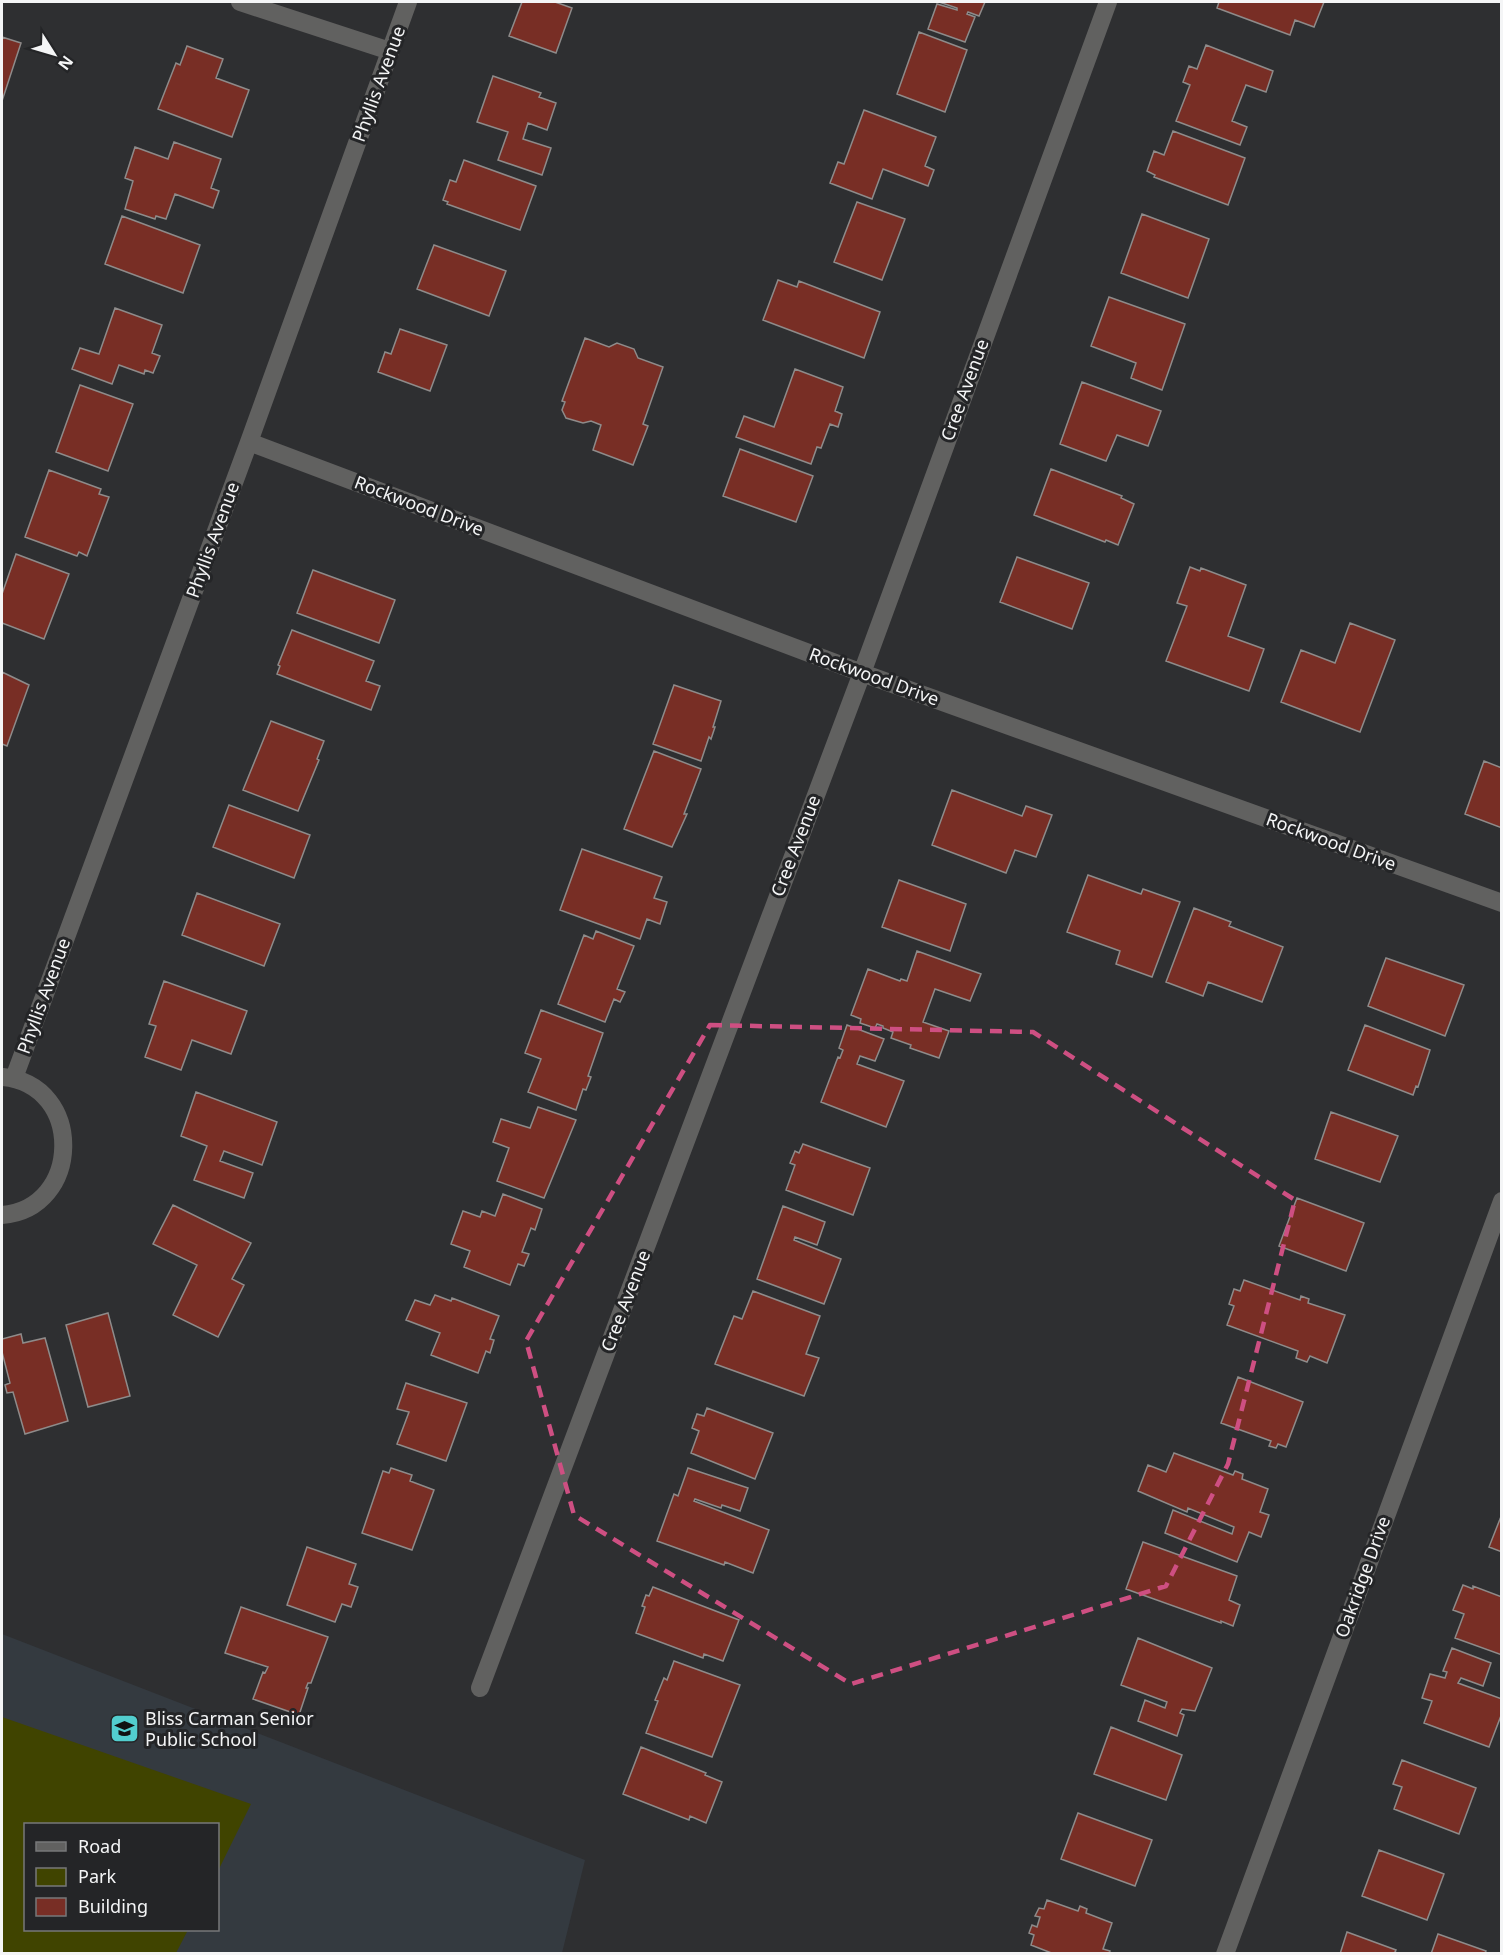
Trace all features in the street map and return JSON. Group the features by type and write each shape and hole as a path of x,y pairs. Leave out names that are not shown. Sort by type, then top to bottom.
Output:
{"street":[{"path":"240,2 390,51"},
{"name":"Phyllis Avenue","path":"2,1215 31,1206 48,1191 60,1171 65,1148 62,1125 51,1105 35,1088 8,1078 249,442 408,2"},
{"name":"Cree Avenue","path":"480,1688 862,673 1108,2"},
{"name":"Rockwood Drive","path":"249,442 862,673 1502,903"},
{"name":"Oakridge Drive","path":"1225,1953 1502,1201"}],"highlighted area":[{"path":"710,1025 1033,1032 1295,1200 1228,1464 1166,1586 851,1684 574,1515 526,1341"}],"shaded area":[{"name":"Bliss Carman Senior Public School","path":"2,1634 585,1860 562,1953 2,1953"}],"green space":[{"path":"2,1717 251,1804 219,1869 219,1823 24,1823 24,1931 187,1931 176,1953 2,1953"}],"building":[{"path":"522,2 555,2 572,8 556,53 509,36"},
{"path":"939,2 985,2 979,16 968,12 967,14 975,17 965,42 928,29 937,4 957,10 957,8"},
{"path":"1219,2 1324,2 1314,27 1295,20 1290,35 1217,8"},
{"path":"919,32 967,50 945,112 897,94"},
{"path":"2,37 21,43 2,101"},
{"path":"1206,45 1273,71 1266,92 1246,85 1232,121 1247,127 1240,145 1176,121 1190,85 1183,82 1189,66 1197,69"},
{"path":"187,46 223,59 216,78 249,90 232,137 158,109 176,63 180,65"},
{"path":"493,76 541,93 539,97 556,103 547,130 528,123 523,139 551,148 542,175 498,160 508,132 477,122"},
{"path":"864,110 936,137 925,166 934,170 928,186 883,169 872,199 830,183 838,162 844,164"},
{"path":"1173,131 1245,158 1228,205 1154,177 1155,175 1147,171 1154,151 1164,155"},
{"path":"174,142 221,159 211,188 219,191 213,208 175,194 166,219 156,216 155,219 125,209 133,181 125,178 135,147 168,159"},
{"path":"464,160 536,186 520,230 447,204 448,202 443,200 450,180 456,182"},
{"path":"857,202 905,219 882,280 834,262"},
{"path":"1142,214 1209,239 1188,298 1121,273"},
{"path":"122,216 200,245 183,293 105,264"},
{"path":"434,245 506,271 489,316 417,289"},
{"path":"778,280 797,287 799,281 880,312 864,358 763,320"},
{"path":"1109,297 1185,324 1162,390 1131,378 1136,363 1091,346"},
{"path":"115,308 162,325 152,353 160,356 153,373 145,370 144,374 119,365 112,384 72,369 80,348 99,354"},
{"path":"400,329 447,345 430,391 378,372 385,352 391,354"},
{"path":"585,338 609,347 617,343 634,349 638,358 663,367 643,424 648,426 633,465 593,450 601,425 591,421 583,423 566,418 562,410 565,402 562,401"},
{"path":"795,369 843,387 835,411 842,414 838,427 830,424 821,448 817,447 811,464 736,437 744,416 774,427"},
{"path":"1082,382 1161,411 1148,446 1117,435 1106,461 1060,444"},
{"path":"80,385 133,404 108,471 56,452"},
{"path":"740,449 813,476 796,522 723,496"},
{"path":"1051,469 1122,496 1121,498 1134,504 1118,545 1034,515"},
{"path":"49,470 101,489 99,494 109,497 87,556 79,552 77,556 25,537"},
{"path":"16,554 69,574 44,639 2,623 2,594"},
{"path":"1017,557 1089,583 1072,629 1000,602"},
{"path":"1190,567 1200,571 1201,568 1246,585 1228,636 1264,649 1249,691 1166,661 1187,606 1177,603"},
{"path":"313,570 395,600 379,643 297,613"},
{"path":"1350,623 1395,640 1360,732 1281,702 1301,650 1335,663"},
{"path":"292,630 374,661 366,681 380,686 371,710 277,674 280,666 278,665"},
{"path":"2,672 29,685 7,746 2,744"},
{"path":"674,685 721,701 711,739 709,737 701,761 653,744"},
{"path":"271,721 324,741 317,759 319,760 298,811 243,790"},
{"path":"654,751 701,769 684,814 687,814 672,847 624,829"},
{"path":"1484,761 1502,768 1502,828 1465,814"},
{"path":"952,790 1022,816 1026,806 1052,815 1036,857 1015,850 1006,873 932,845"},
{"path":"229,805 310,835 294,878 213,847"},
{"path":"582,849 662,877 654,898 667,902 660,924 647,919 640,939 560,910"},
{"path":"1088,875 1141,894 1143,889 1180,902 1152,977 1116,964 1120,951 1067,932"},
{"path":"899,880 966,904 950,951 882,927"},
{"path":"197,893 280,924 264,966 182,935"},
{"path":"1194,908 1231,922 1229,926 1283,947 1262,1002 1208,982 1203,996 1166,982"},
{"path":"596,931 634,946 617,989 625,992 620,1002 614,999 605,1022 558,1004 584,935 593,939"},
{"path":"917,951 981,974 970,1001 935,989 923,1022 949,1031 939,1058 910,1048 911,1045 891,1038 893,1032 883,1026 877,1024 875,1028 860,1023 861,1019 851,1015 868,969 900,981 901,979 907,981"},
{"path":"1386,958 1464,985 1445,1036 1368,1006"},
{"path":"164,981 247,1011 231,1054 192,1040 181,1070 145,1057 156,1026 149,1024"},
{"path":"541,1010 603,1033 588,1076 591,1077 586,1090 583,1089 576,1110 528,1092 541,1059 525,1053"},
{"path":"847,1025 884,1039 875,1061 860,1056 857,1064 904,1081 886,1127 821,1102 838,1057 840,1058 843,1050 839,1048"},
{"path":"1365,1025 1430,1050 1418,1087 1416,1086 1413,1095 1348,1070"},
{"path":"196,1092 277,1122 262,1165 224,1151 220,1161 253,1173 244,1198 194,1180 207,1146 181,1136"},
{"path":"538,1107 576,1120 544,1198 497,1181 509,1148 493,1142 501,1119 530,1128"},
{"path":"1331,1112 1398,1136 1380,1182 1315,1159"},
{"path":"803,1144 870,1168 853,1215 786,1190 795,1165 790,1163 795,1151 799,1153"},
{"path":"503,1194 542,1209 535,1230 531,1228 522,1252 529,1254 524,1266 518,1264 510,1285 464,1267 470,1251 451,1244 463,1211 480,1217 482,1211 495,1216"},
{"path":"1297,1198 1364,1223 1346,1271 1279,1246"},
{"path":"173,1205 251,1243 232,1279 244,1285 218,1337 173,1315 197,1265 153,1244"},
{"path":"783,1206 825,1222 817,1245 795,1237 794,1240 841,1259 824,1304 757,1279"},
{"path":"1244,1280 1300,1300 1301,1296 1309,1299 1308,1303 1345,1315 1327,1363 1310,1356 1307,1362 1296,1358 1298,1351 1227,1325 1234,1306 1229,1304 1234,1289 1240,1291"},
{"path":"753,1291 820,1316 806,1354 819,1358 804,1396 715,1364 734,1316 742,1319"},
{"path":"435,1295 451,1301 452,1298 499,1316 490,1339 494,1340 490,1353 486,1351 478,1373 431,1355 440,1333 406,1320 415,1300 430,1305"},
{"path":"108,1313 130,1396 88,1407 66,1325"},
{"path":"21,1334 23,1343 45,1338 68,1421 25,1434 13,1392 7,1393 5,1385 10,1383 2,1352 2,1339"},
{"path":"1238,1377 1303,1402 1286,1447 1278,1444 1276,1448 1269,1446 1271,1441 1221,1423"},
{"path":"406,1383 467,1403 446,1461 397,1444 409,1412 397,1409"},
{"path":"707,1408 773,1433 755,1479 691,1453 699,1431 692,1428 697,1414 704,1416"},
{"path":"1174,1453 1233,1475 1235,1471 1243,1474 1242,1479 1268,1489 1260,1512 1269,1515 1261,1537 1249,1532 1237,1562 1165,1533 1173,1510 1232,1534 1234,1527 1188,1508 1187,1512 1138,1491 1148,1465 1166,1472"},
{"path":"391,1468 412,1475 410,1481 434,1490 412,1550 362,1533 383,1471 389,1473"},
{"path":"688,1468 748,1488 740,1511 722,1505 721,1508 695,1499 694,1501 769,1530 753,1573 657,1541 674,1494 678,1496"},
{"path":"1502,1514 1502,1552 1489,1547"},
{"path":"1143,1542 1237,1576 1229,1600 1240,1605 1233,1626 1126,1589"},
{"path":"307,1547 356,1564 349,1584 358,1587 351,1607 342,1604 335,1622 287,1605"},
{"path":"1463,1585 1473,1589 1473,1586 1502,1597 1502,1655 1455,1638 1464,1614 1453,1610"},
{"path":"653,1587 739,1620 723,1661 704,1654 703,1658 636,1633 645,1607 642,1606 646,1595 649,1596"},
{"path":"241,1607 328,1637 311,1683 308,1683 306,1688 308,1688 299,1715 253,1699 263,1672 265,1673 268,1667 225,1653"},
{"path":"1138,1638 1212,1668 1195,1711 1182,1709 1180,1713 1184,1715 1177,1736 1138,1721 1145,1700 1165,1708 1167,1702 1121,1685"},
{"path":"1452,1648 1491,1663 1483,1686 1461,1678 1458,1683 1502,1699 1502,1713 1489,1747 1424,1723 1432,1701 1422,1698 1430,1674 1445,1678 1447,1672 1443,1671"},
{"path":"674,1661 740,1685 712,1757 646,1733 658,1701 655,1700 664,1678 667,1680"},
{"path":"1111,1727 1182,1755 1166,1800 1094,1774"},
{"path":"641,1747 706,1773 705,1775 722,1782 706,1823 690,1816 689,1820 623,1794"},
{"path":"1402,1760 1476,1788 1459,1834 1394,1809 1402,1787 1393,1784"},
{"path":"1078,1813 1152,1840 1135,1886 1061,1859"},
{"path":"1379,1850 1444,1874 1427,1920 1362,1896"},
{"path":"1047,1900 1078,1911 1080,1906 1087,1909 1086,1913 1112,1923 1103,1949 1110,1951 1109,1954 1054,1954 1031,1945 1034,1935 1029,1933 1032,1925 1037,1927 1040,1917 1035,1916 1039,1908 1044,1909"},
{"path":"1347,1932 1396,1950 1395,1952 1399,1954 1340,1954"},
{"path":"1438,1934 1486,1951 1485,1954 1431,1954"}],"place":[{"name":"Bliss Carman Senior Public School","path":"124,1729"}]}
